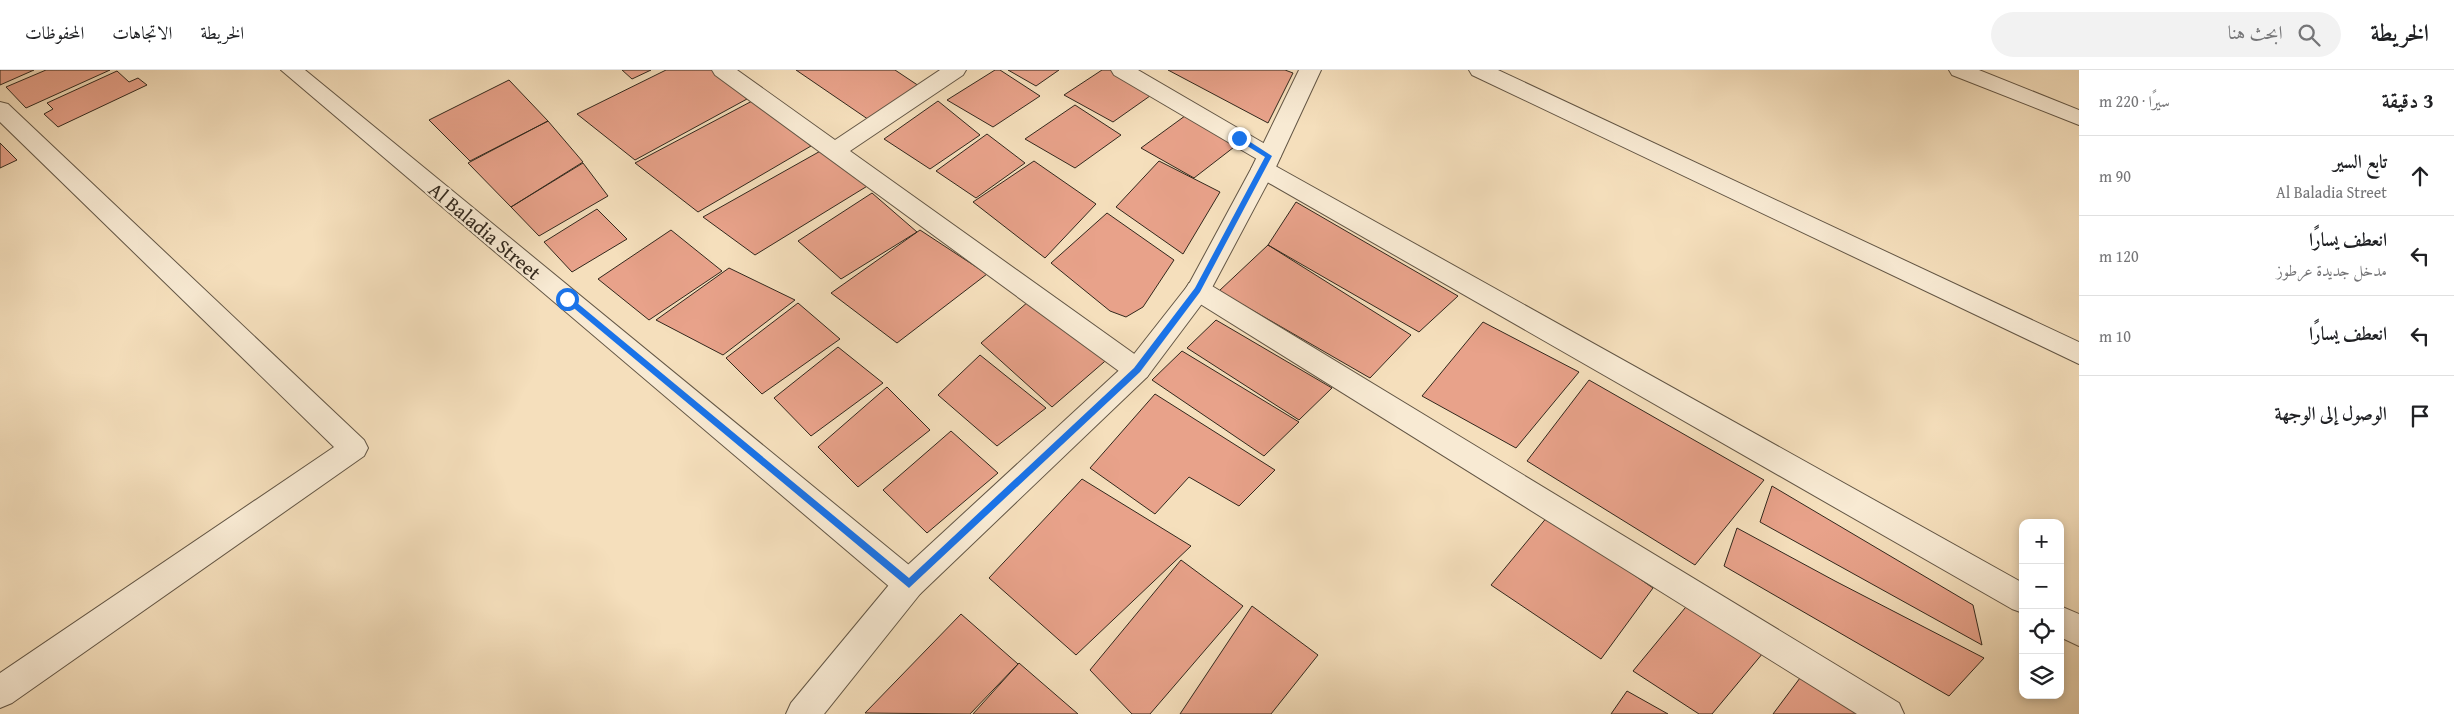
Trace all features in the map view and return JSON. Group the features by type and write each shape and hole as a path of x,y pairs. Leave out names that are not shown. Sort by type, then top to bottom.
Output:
{"street":[{"name":"Al Baladia Street","path":"292,70 909,584"},
{"path":"723,70 1137,370"},
{"path":"834,151 955,70"},
{"path":"1122,70 1266,163 2019,597"},
{"path":"803,714 909,584 1137,370 1198,290 1266,163 1310,70"},
{"path":"1480,70 2079,354"},
{"path":"1960,70 2079,118"},
{"path":"0,109 354,448 0,692"},
{"path":"1198,290 1886,714"},
{"path":"2064,622 2079,631"}],"building":[{"path":"0,70 34,70 0,85"},
{"path":"46,70 110,70 26,108 6,87"},
{"path":"622,70 651,70 632,79"},
{"path":"666,70 712,70 747,99 635,160 577,114"},
{"path":"796,70 895,70 925,90 875,124"},
{"path":"995,70 1000,70 1040,96 993,127 947,100"},
{"path":"1008,70 1059,70 1036,86"},
{"path":"1102,70 1122,70 1157,91 1113,122 1064,95"},
{"path":"1168,70 1285,70 1293,73 1268,123"},
{"path":"117,71 129,82 138,78 147,85 58,127 44,114 53,109 47,103"},
{"path":"509,80 548,121 470,161 429,120"},
{"path":"754,100 811,146 698,212 635,163"},
{"path":"938,101 980,135 930,169 884,139"},
{"path":"1075,105 1121,135 1075,168 1025,139"},
{"path":"1189,113 1238,144 1194,178 1141,148"},
{"path":"548,121 583,162 511,207 468,163"},
{"path":"987,134 1025,163 976,198 936,171"},
{"path":"0,143 17,160 0,168"},
{"path":"824,149 869,185 755,255 703,217"},
{"path":"1034,161 1096,204 1045,258 973,202"},
{"path":"1159,161 1220,192 1183,254 1116,207"},
{"path":"583,163 608,196 539,236 511,207"},
{"path":"872,193 917,232 841,279 798,241"},
{"path":"1296,202 1458,296 1419,332 1268,245"},
{"path":"597,209 627,239 572,272 544,242"},
{"path":"1107,213 1174,260 1143,307 1126,317 1110,311 1051,263"},
{"path":"671,230 722,271 649,320 598,279"},
{"path":"920,230 987,274 897,343 831,293"},
{"path":"1268,245 1411,335 1370,378 1219,291"},
{"path":"729,268 795,300 723,355 656,320"},
{"path":"1029,301 1111,356 1052,407 981,343"},
{"path":"798,303 840,339 762,394 726,358"},
{"path":"1216,320 1332,388 1299,420 1187,348"},
{"path":"1483,322 1579,372 1516,448 1422,396"},
{"path":"838,347 883,383 811,436 774,398"},
{"path":"1182,351 1299,422 1264,456 1152,380"},
{"path":"980,355 1046,408 997,446 938,395"},
{"path":"1589,380 1764,480 1695,565 1527,461"},
{"path":"887,387 930,430 858,487 818,447"},
{"path":"1155,394 1275,470 1239,506 1189,477 1155,514 1090,468"},
{"path":"951,431 998,473 927,533 883,490"},
{"path":"1082,479 1191,546 1076,655 989,578"},
{"path":"1772,486 1973,605 1982,645 1760,522"},
{"path":"1548,516 1653,588 1601,659 1491,585"},
{"path":"1737,528 1984,658 1949,696 1724,566"},
{"path":"1181,560 1243,606 1150,714 1132,714 1090,670"},
{"path":"1690,602 1763,653 1712,714 1699,714 1633,671"},
{"path":"1252,606 1318,655 1271,714 1180,714"},
{"path":"961,614 1018,664 970,714 865,713"},
{"path":"1019,663 1078,714 973,714"},
{"path":"1803,674 1859,714 1773,714"},
{"path":"1627,691 1668,714 1611,714"}],"route":[{"path":"567,299 909,584 1137,370 1198,290 1269,156 1239,138"}]}
